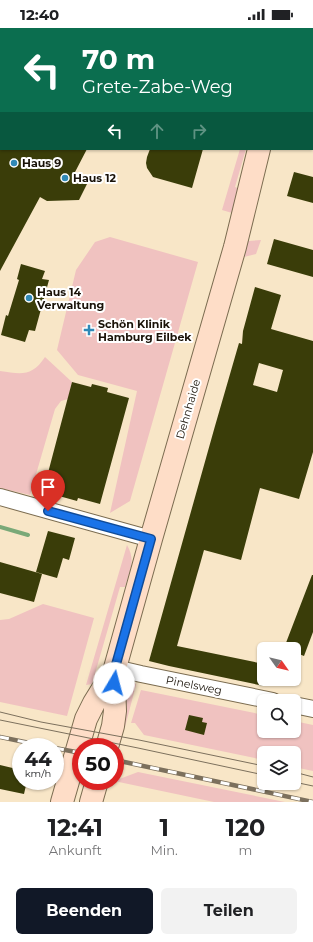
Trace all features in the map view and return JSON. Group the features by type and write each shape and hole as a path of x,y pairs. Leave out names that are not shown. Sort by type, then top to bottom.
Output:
{"main road":[{"name":"Dehnhaide","path":"110,738 115,712 115,668 235,247 259,150"},
{"name":"Dehnhaide","path":"62,802 86,719 115,668"},
{"path":"91,802 94,790"}],"street":[{"path":"0,497 151,539"},
{"name":"Pinelsweg","path":"115,668 257,698"}],"shaded area":[{"path":"240,150 246,150 235,187 240,189 232,213 222,210"},
{"path":"110,237 198,262 130,501 110,513 137,391 78,375 57,350 76,270 95,242"},
{"path":"261,240 256,254 244,257 248,241"},
{"path":"45,357 72,382 68,399 61,401 55,409 30,495 0,488 0,371 26,373 35,368"},
{"path":"127,545 132,561 130,570 125,587 120,587 92,684 86,685"},
{"path":"43,604 94,618 67,716 0,702 0,620 9,619"},
{"path":"135,683 136,685 125,727 121,726 128,688 130,685"},
{"path":"141,690 257,714 257,738 301,738 301,722 313,725 313,771 301,768 301,746 257,746 257,759 144,735 135,723 131,723"},
{"path":"138,772 285,802 214,802 124,783 124,777"}],"building":[{"path":"0,150 86,150 74,174 88,182 79,200 47,201 40,197 0,271"},
{"path":"150,150 203,150 192,188 153,177 147,168 147,157"},
{"path":"294,172 313,177 313,203 287,196"},
{"path":"274,239 313,250 313,277 267,264"},
{"name":"Haus 14 Verwaltung","path":"21,264 45,271 42,279 49,280 35,331 29,330 25,342 1,335 6,315 8,316 19,280 17,279"},
{"path":"255,287 281,295 271,329 313,341 313,452 299,499 260,488 241,560 204,550 177,646 257,663 257,685 149,661 239,343 242,344 243,331","holes":["259,363 283,370 277,392 253,385"]},
{"path":"72,382 91,387 92,384 108,388 107,392 129,398 100,504 78,498 77,501 59,496 60,492 44,488"},
{"path":"48,531 75,538 69,560 63,558 57,578 36,572"},
{"path":"0,562 42,574 34,602 0,593"},
{"path":"313,575 313,632 304,656 301,655 301,642 286,642"},
{"path":"189,715 203,718 202,722 207,723 204,735 185,730"},
{"path":"0,765 12,768 12,790 25,790 24,794 0,789"}],"waterway":[{"path":"0,527 28,535"}],"tram line":[{"path":"0,712 41,722 139,740 257,765"},
{"path":"0,720 257,774"},
{"path":"301,774 313,777"},
{"path":"301,783 313,786"}],"railway":[{"path":"0,737 12,739"},
{"path":"64,750 72,751"},
{"path":"124,762 313,802"}],"place":[{"name":"Haus 9","path":"14,163"},
{"name":"Haus 12","path":"65,178"},
{"name":"Haus 14 Verwaltung","path":"29,298"},
{"name":"Schön Klinik Hamburg Eilbek","path":"89,330"}],"route":[{"path":"48,511 151,539 115,668 114,683"}]}
